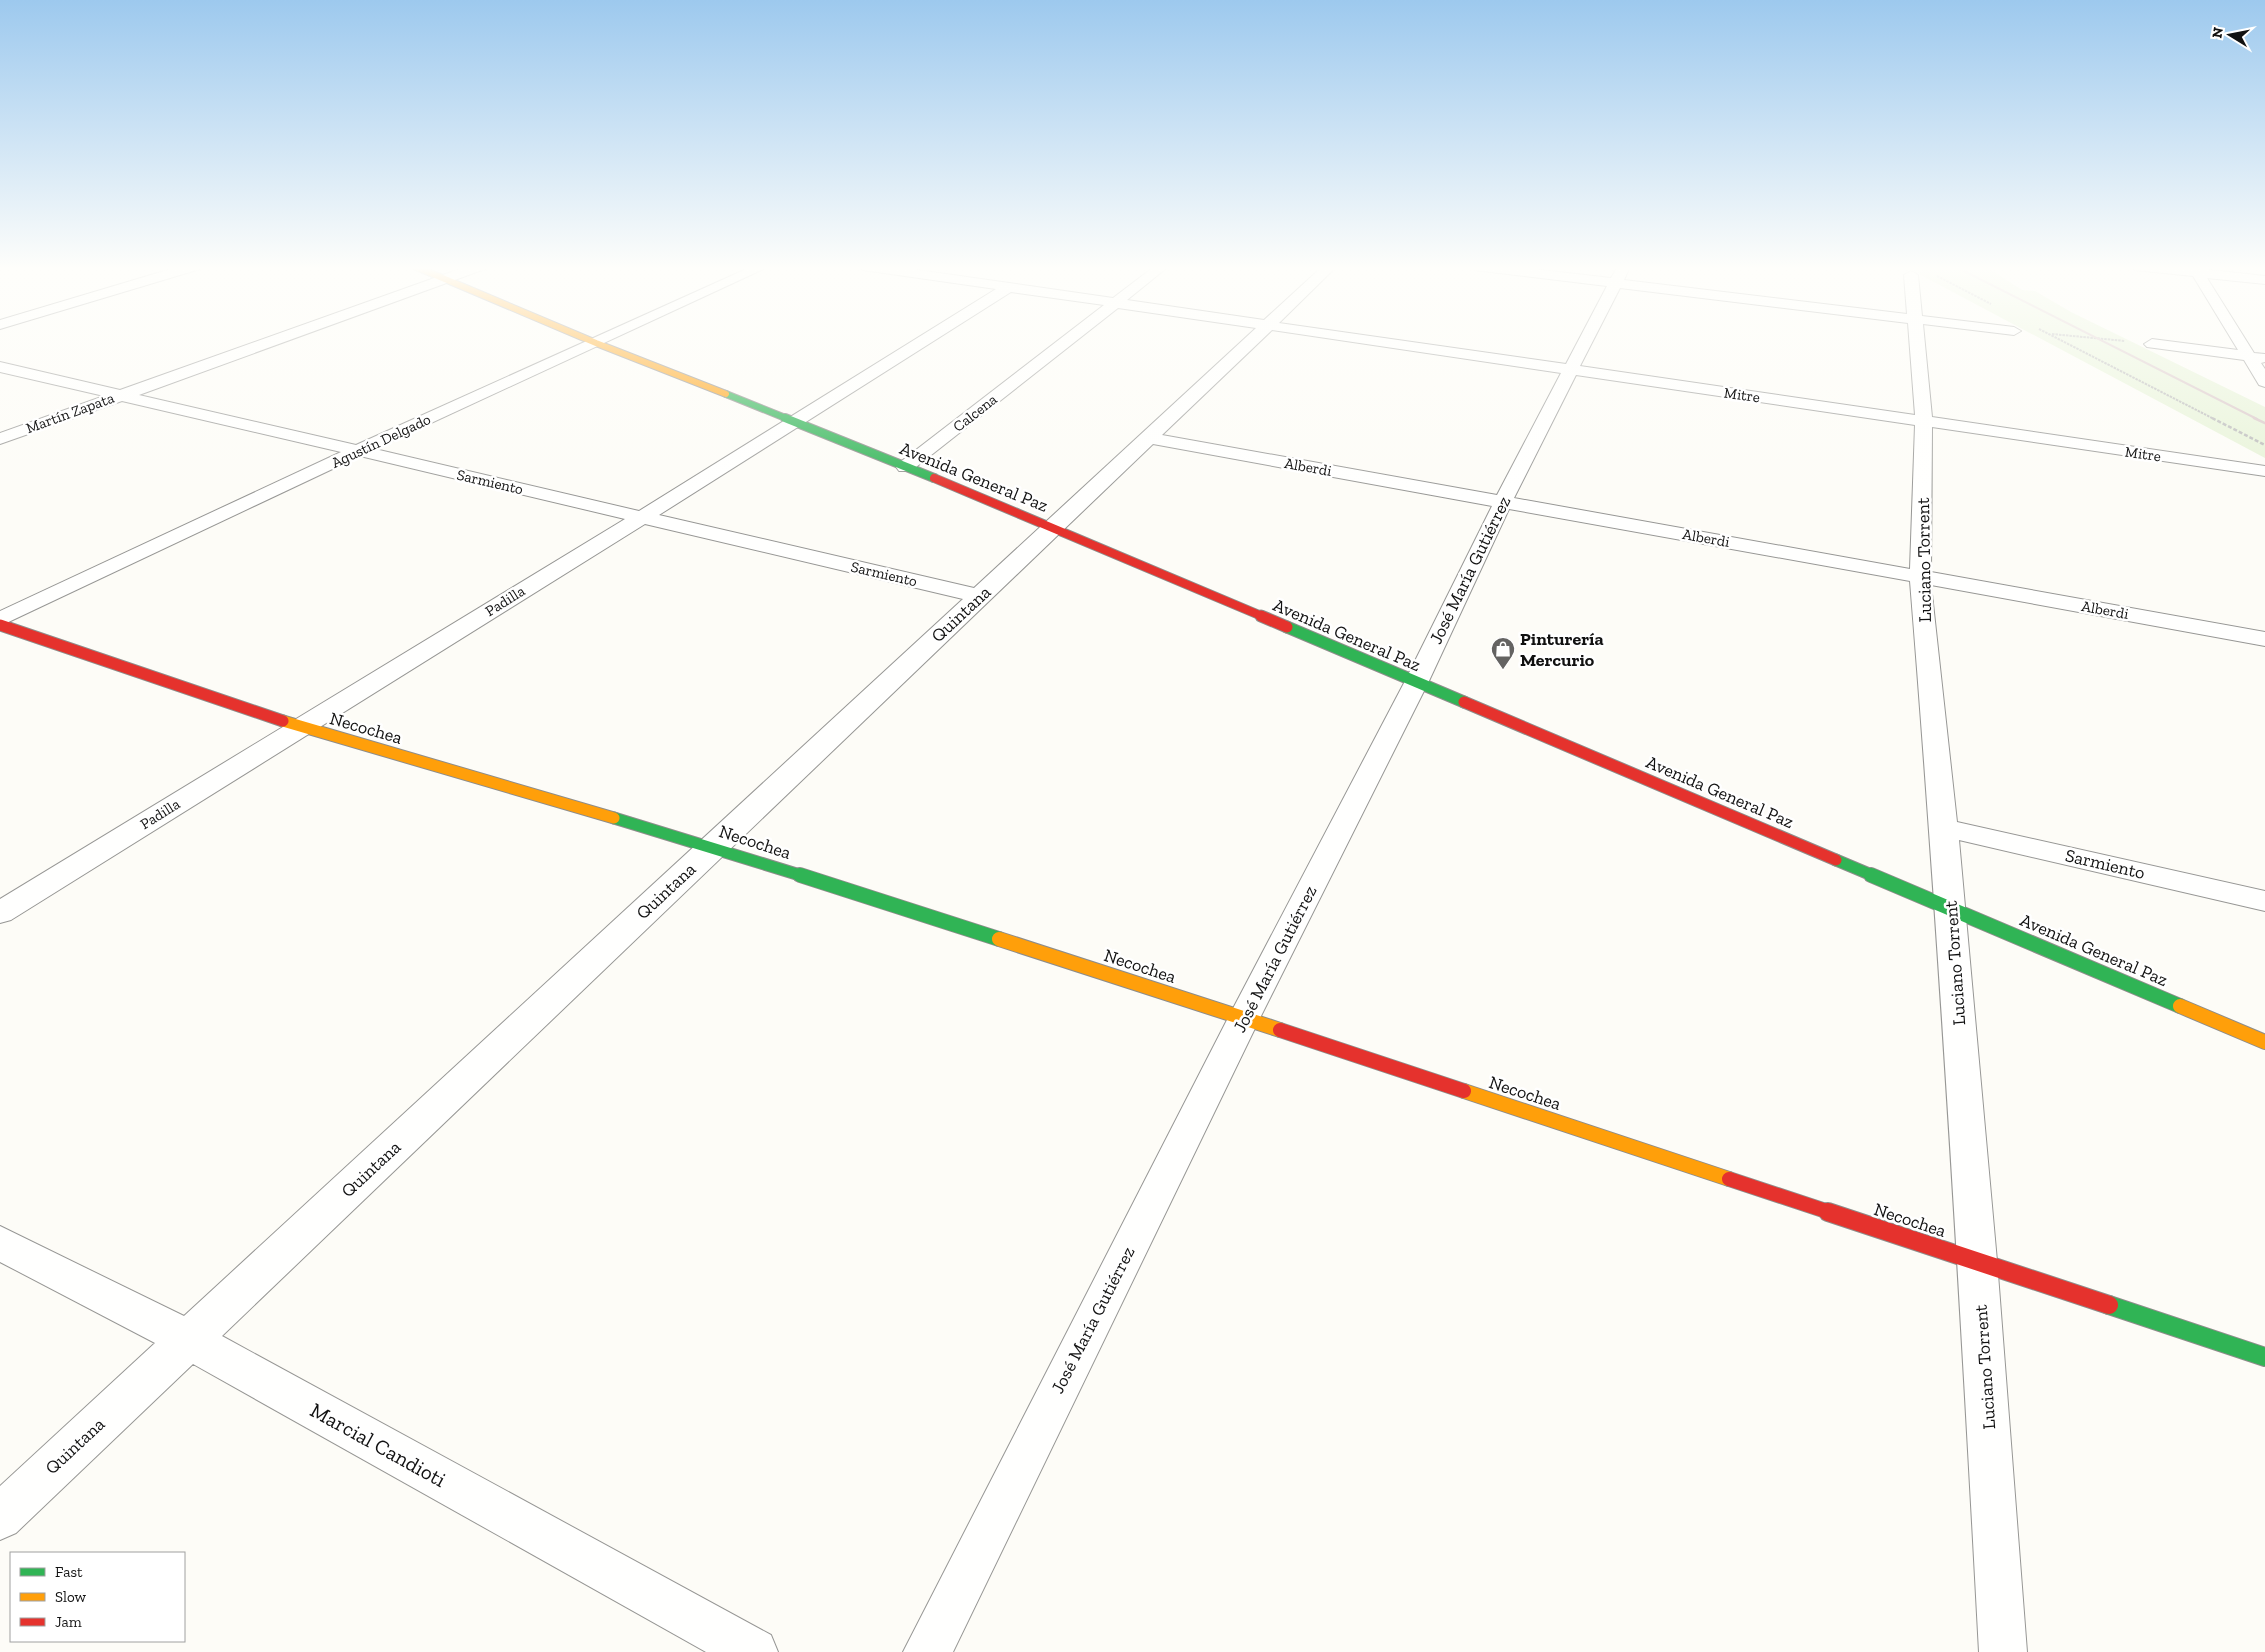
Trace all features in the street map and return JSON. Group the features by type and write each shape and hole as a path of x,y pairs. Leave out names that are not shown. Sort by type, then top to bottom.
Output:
{"main road":[{"name":"Avenida General Paz","path":"596,343 794,420 1054,528 1416,684 2265,1042"},
{"name":"Necochea","path":"0,625 301,727 713,847 1244,1018 2265,1357"}],"street":[{"name":"Martín Zapata","path":"0,439 264,343"},
{"name":"Agustín Delgado","path":"0,619 357,451 596,343"},
{"name":"Padilla","path":"0,912 641,518 918,343"},
{"name":"Calcena","path":"904,467 1064,343"},
{"name":"Quintana","path":"0,1517 1249,343"},
{"name":"Mitre","path":"1390,343 2265,471"},
{"name":"José María Gutiérrez","path":"927,1652 1244,1018 1416,684 1503,502 1585,343"},
{"name":"Luciano Torrent","path":"1917,343 1924,421 1920,577 1944,828 1978,1261 2003,1652"},
{"path":"2240,343 2265,382"},
{"path":"2152,344 2265,358"},
{"name":"Sarmiento","path":"0,367 979,596"},
{"name":"Alberdi","path":"1148,438 2265,639"},
{"name":"Sarmiento","path":"1944,828 2265,901"},
{"name":"Marcial Candioti","path":"0,1243 188,1340 754,1652"}],"path":[{"path":"2067,343 2265,445"},
{"path":"2143,343 2152,344"}],"green space":[{"path":"2049,343 2134,343 2265,407 2265,458"}],"railway":[{"path":"2107,343 2257,419"},
{"path":"2254,418 2265,423"}],"traffic: fast":[{"path":"726,394 934,478"},
{"path":"1287,627 1464,702"},
{"path":"614,818 713,847 999,939"},
{"path":"1836,860 2180,1006"},
{"path":"2109,1305 2265,1357"}],"traffic: slow":[{"path":"596,343 726,394"},
{"path":"283,721 614,818"},
{"path":"999,939 1280,1030"},
{"path":"2180,1006 2265,1042"},
{"path":"1464,1091 1729,1179"}],"traffic: jam":[{"path":"934,478 1287,627"},
{"path":"0,625 283,721"},
{"path":"1464,702 1836,860"},
{"path":"1280,1030 1464,1091"},
{"path":"1729,1179 2109,1305"}],"place":[{"name":"Pinturería Mercurio","path":"1503,670"}]}
